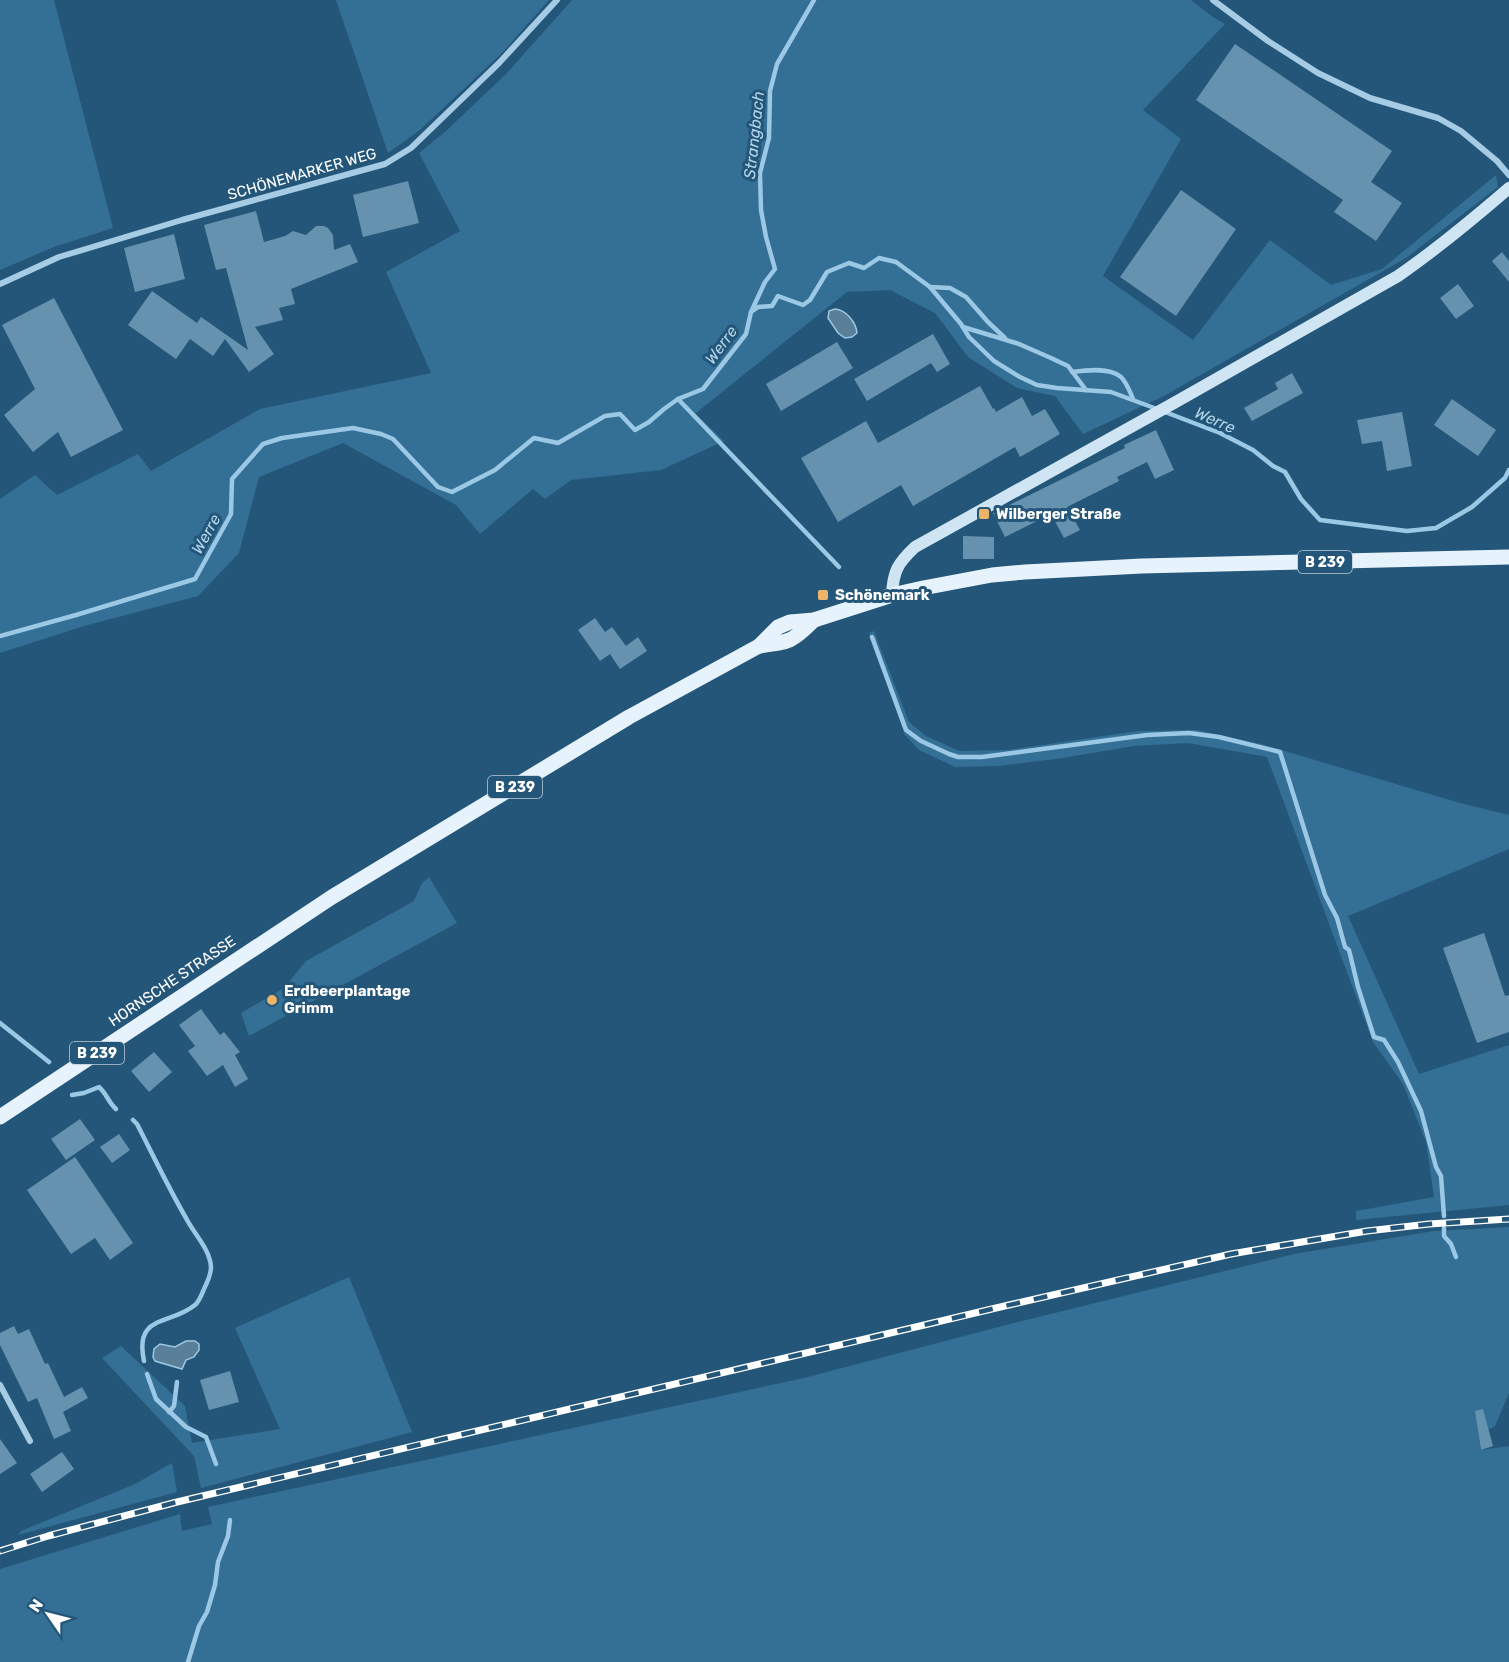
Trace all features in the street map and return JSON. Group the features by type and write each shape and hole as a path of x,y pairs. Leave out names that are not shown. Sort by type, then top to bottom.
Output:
{"main road":[{"name":"B 239","path":"892,595 992,575 1025,572 1142,566 1509,557"},
{"name":"HORNSCHE STRASSE","path":"0,1117 372,872 629,717 759,646 778,627 790,622 814,620 892,595"}],"street":[{"name":"SCHÖNEMARKER WEG","path":"0,284 59,257 182,220 385,164 411,148 499,63 556,0"},
{"path":"1213,0 1268,41 1318,73 1370,98 1438,118 1461,131 1497,161 1509,175"},
{"path":"892,595 892,580 897,567 915,546 1398,276 1475,218 1509,188"},
{"path":"0,1385 30,1441"}],"shaded area":[{"path":"0,0 54,0 113,228 54,247 0,270"},
{"path":"336,0 549,0 501,54 420,130 388,153"},
{"path":"572,0 1191,0 1225,24 1143,110 1181,139 1103,276 1193,340 1270,240 1331,285 1382,269 1496,175 1498,187 1406,258 1162,397 1083,434 1055,396 1017,388 968,357 935,313 890,290 847,292 691,417 696,414 724,441 661,470 571,480 545,499 533,489 480,534 456,505 343,443 259,477 239,553 198,596 84,626 0,653 0,499 35,475 57,495 138,454 151,471 260,409 431,373 386,272 460,231 419,153 446,131 506,74"},
{"path":"835,309 847,314 852,321 857,333 852,337 845,338 838,333 828,318 829,311"},
{"path":"874,631 909,722 926,736 959,751 1007,750 1138,731 1197,730 1261,744 1460,803 1509,815 1509,849 1348,916 1419,1074 1509,1045 1509,1205 1356,1220 1356,1211 1434,1197 1426,1142 1403,1084 1373,1042 1267,757 1188,743 1134,746 998,766 955,767 919,750 905,735 869,633"},
{"path":"429,877 457,923 249,1036 241,1013 284,988 306,961 414,901 422,883"},
{"path":"1509,1227 1509,1393 1495,1426 1488,1430 1478,1431 1481,1450 1509,1446 1509,1662 0,1662 0,1569 180,1514 182,1531 212,1524 208,1507 804,1378 1006,1325 1294,1254 1434,1231"},
{"path":"349,1277 412,1432 201,1488 194,1456 102,1358 121,1346 185,1406 192,1443 280,1429 235,1328"},
{"path":"186,1341 195,1341 199,1344 199,1350 194,1357 186,1360 182,1369 155,1361 154,1349 160,1344 175,1347"},
{"path":"172,1463 177,1492 18,1535 21,1531 135,1484"}],"building":[{"path":"1235,44 1392,151 1371,182 1402,203 1376,241 1334,212 1343,200 1196,100"},
{"path":"408,181 419,223 363,237 353,195"},
{"path":"1181,190 1236,229 1176,316 1120,277"},
{"path":"256,211 264,242 285,236 293,231 306,235 316,226 324,226 333,235 334,250 350,244 358,262 291,289 295,304 279,308 283,320 255,327 274,354 249,372 225,339 213,356 190,339 176,359 128,325 152,291 197,323 201,317 248,350 226,268 216,270 204,225"},
{"path":"174,234 185,279 135,292 124,248"},
{"path":"1502,252 1509,261 1509,282 1492,261"},
{"path":"1458,284 1474,306 1456,319 1440,298"},
{"path":"54,298 123,430 71,457 58,432 33,452 4,415 35,389 2,325"},
{"path":"933,334 950,364 937,372 931,363 867,401 854,379"},
{"path":"837,342 853,368 781,411 766,384"},
{"path":"1292,373 1303,393 1252,421 1244,408 1278,389 1275,383"},
{"path":"980,386 996,412 1022,397 1032,416 1045,409 1060,434 1020,457 1015,447 913,506 901,485 838,522 801,458 866,421 878,443"},
{"path":"1452,399 1496,430 1478,456 1434,425"},
{"path":"1402,412 1412,466 1387,471 1382,441 1362,444 1357,420"},
{"path":"1156,430 1174,470 1155,479 1147,462 1117,477 1119,481 1067,507 1080,530 1064,538 1051,514 1005,537 993,513 1125,448 1124,445"},
{"path":"963,536 994,537 994,559 963,559"},
{"path":"595,618 605,632 612,627 626,646 638,637 647,651 620,669 610,654 600,661 578,630"},
{"path":"1484,933 1505,996 1509,995 1509,1032 1477,1043 1443,948"},
{"path":"201,1009 220,1035 224,1032 240,1052 235,1055 248,1079 235,1087 223,1065 207,1076 188,1051 195,1046 179,1025"},
{"path":"154,1052 172,1072 149,1092 131,1071"},
{"path":"80,1119 95,1140 66,1160 51,1139"},
{"path":"119,1134 130,1150 112,1163 100,1147"},
{"path":"75,1157 133,1243 110,1260 95,1238 71,1254 27,1190"},
{"path":"14,1326 18,1334 29,1329 64,1397 82,1387 88,1398 63,1412 71,1431 54,1439 37,1398 28,1402 0,1345 0,1333"},
{"path":"230,1371 239,1402 209,1410 200,1380"},
{"path":"1483,1409 1493,1446 1481,1450 1475,1411"},
{"path":"0,1439 17,1463 0,1474"},
{"path":"62,1452 74,1469 42,1492 30,1474"}],"waterway":[{"name":"Strangbach","path":"751,312 765,282 775,269 761,210 760,173 769,138 770,91 777,64 814,0"},
{"name":"Werre","path":"0,636 195,579 231,514 232,479 263,444 282,438 353,428 381,434 393,439 438,487 452,492 495,470 534,438 558,443 605,416 620,414 635,430 649,422 678,399 703,389 746,334 751,312 758,307 772,306 778,296 803,305 810,300 827,272 849,263 864,268 879,258 896,262 930,287 969,337 994,361 1020,377 1037,385 1111,392 1157,409"},
{"path":"930,287 950,288 966,297 1005,338"},
{"path":"963,327 1019,344 1068,366 1086,390"},
{"path":"1072,372 1098,370 1116,374 1125,382 1133,399"},
{"path":"678,399 839,567"},
{"name":"Werre","path":"1165,412 1220,433 1253,450 1273,466 1285,472 1301,499 1320,520 1407,531 1436,528 1472,507 1505,478 1509,470"},
{"path":"872,637 906,730 921,741 958,757 982,757 1147,735 1189,733 1219,737 1280,752 1325,895 1337,918 1345,947 1349,950 1374,1037 1384,1040 1398,1062 1421,1111 1436,1167 1441,1176 1444,1216"},
{"path":"0,1023 49,1062"},
{"path":"72,1095 99,1087 116,1109"},
{"path":"133,1120 189,1224 205,1248 211,1267 208,1281 196,1304 185,1312 156,1323 144,1335 142,1346 144,1361"},
{"path":"1444,1228 1444,1236 1451,1244 1456,1257"},
{"path":"147,1374 156,1399 186,1427 206,1437 216,1464"},
{"path":"169,1412 174,1406 177,1382"},
{"path":"188,1662 215,1585 218,1562 228,1536 230,1520"}],"railway":[{"path":"0,1551 177,1502 1231,1254 1367,1231 1509,1219"}],"place":[{"name":"Wilberger Straße","path":"984,514"},
{"name":"Schönemark","path":"823,595"},
{"name":"Erdbeerplantage Grimm","path":"272,1000"}]}
